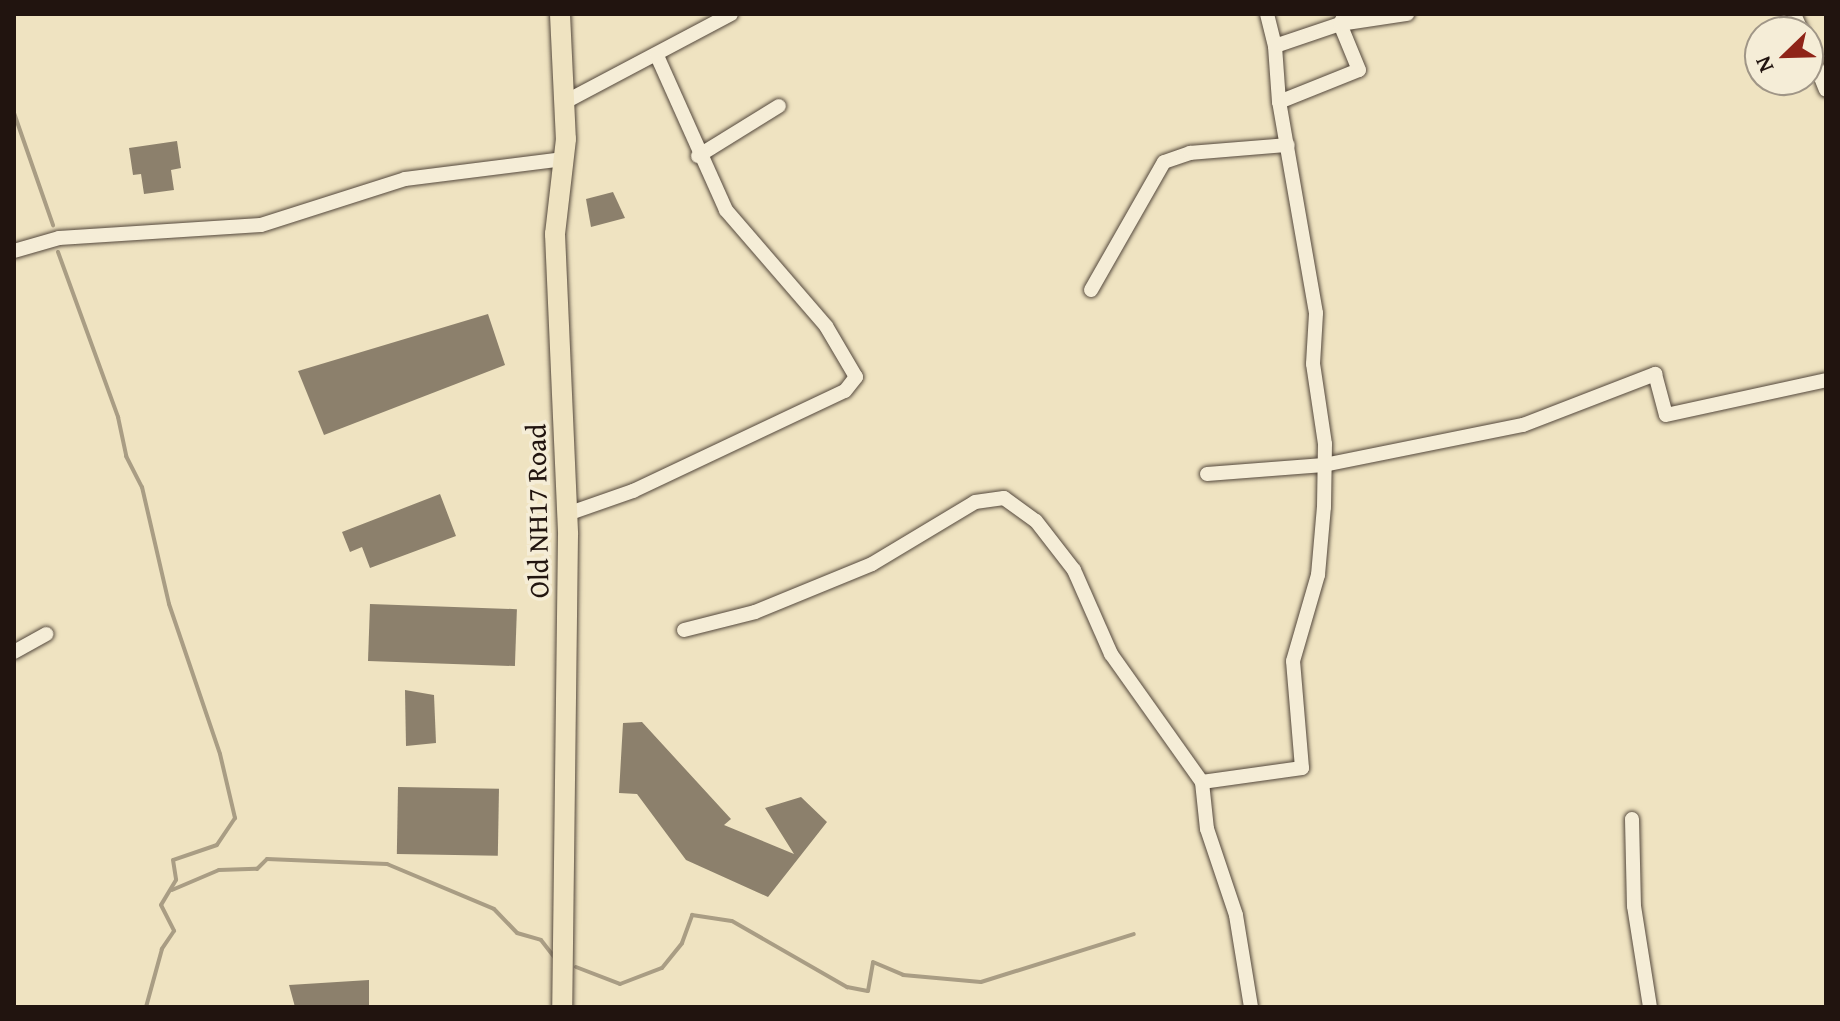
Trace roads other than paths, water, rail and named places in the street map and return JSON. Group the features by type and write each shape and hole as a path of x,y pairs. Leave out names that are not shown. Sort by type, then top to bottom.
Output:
{"main road":[{"name":"Old NH17 Road","path":"560,14 564,159 555,234 567,514 562,1007"}],"street":[{"path":"563,103 657,56 731,14"},
{"path":"1202,782 1302,768 1293,661 1318,575 1324,465 1313,364 1316,313 1279,102 1275,46 1267,14"},
{"path":"1275,46 1343,19 1399,15"},
{"path":"1279,102 1359,70 1343,19"},
{"path":"567,514 633,491 803,411 845,391 856,377 826,326 726,210 698,156 657,56"},
{"path":"698,156 779,106"},
{"path":"1091,290 1164,162 1190,153 1288,145"},
{"path":"14,251 59,238 261,225 405,179 564,159"},
{"path":"1207,474 1324,465 1523,425 1655,374 1666,415 1826,380"},
{"path":"684,630 784,600 872,564 975,502 1004,498 1036,521 1074,570 1111,654 1202,782 1207,829 1236,915 1251,1007"},
{"path":"14,652 46,634"},
{"path":"1632,819 1634,906 1650,1007"}],"waterway":[{"path":"14,113 53,225"},
{"path":"58,252 118,417 126,456 142,487 169,604 220,754 235,818 217,845 173,860 176,880 161,905 174,931 162,949 146,1007"},
{"path":"172,890 219,870 257,869 267,859 387,864 494,909 517,933 541,940 556,959"},
{"path":"576,967 620,984 662,968 682,943 692,915 732,921 847,987 868,991 873,962 903,975 981,982 1134,934"}]}
